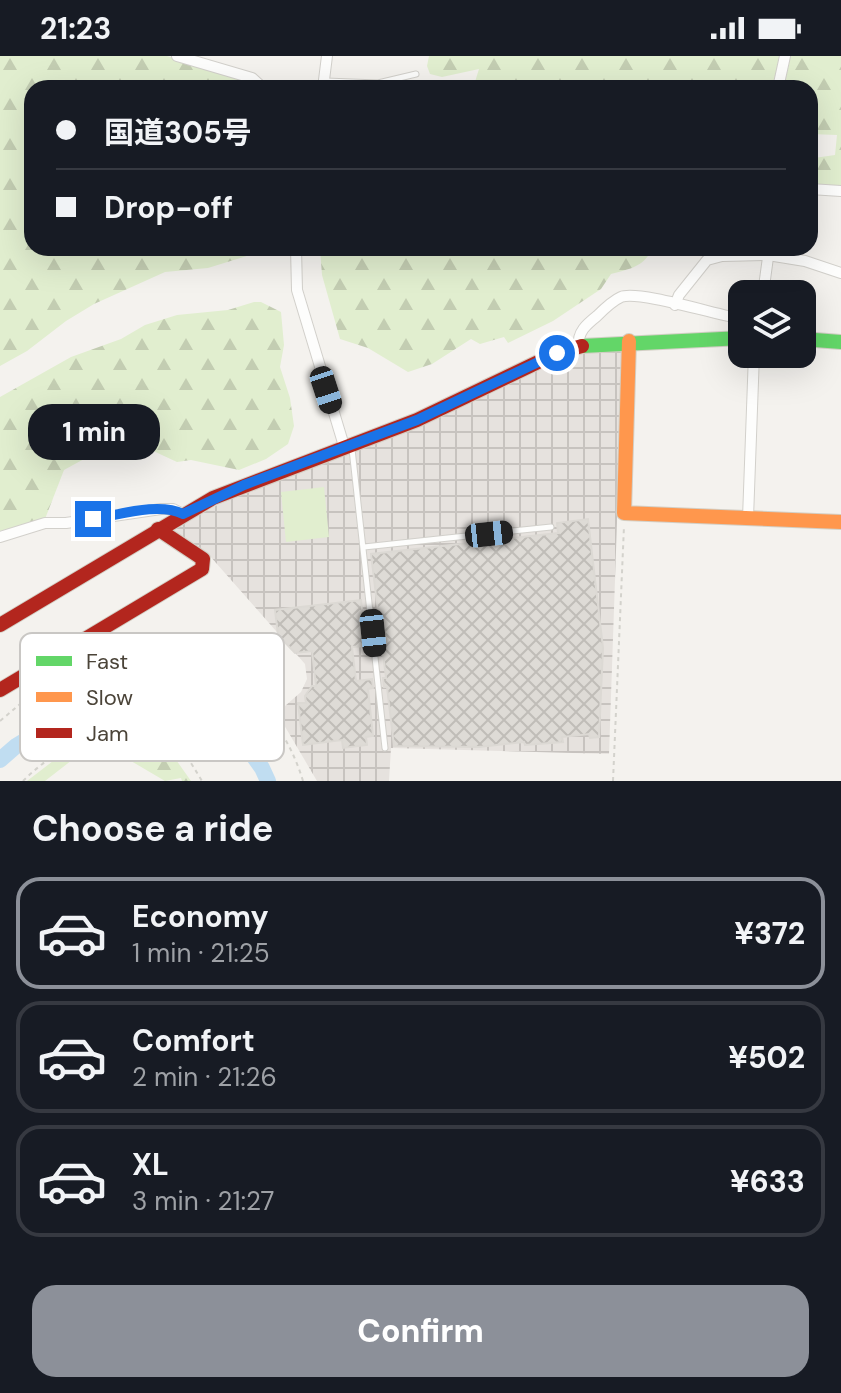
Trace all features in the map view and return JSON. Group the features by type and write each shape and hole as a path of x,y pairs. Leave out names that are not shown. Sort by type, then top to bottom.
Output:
{"main road":[{"path":"0,625 183,514 244,485 417,420 535,363 579,346 629,341 728,338"},
{"path":"816,340 841,342"},
{"path":"629,341 624,513 841,522"},
{"path":"95,633 202,569 203,559 158,529"},
{"path":"0,690 20,678"}],"street":[{"path":"177,56 254,80"},
{"path":"325,80 327,56"},
{"path":"780,80 785,56"},
{"path":"818,190 841,191"},
{"path":"295,256 297,290 348,445"},
{"path":"675,305 679,295 707,260 731,256"},
{"path":"765,280 768,256"},
{"path":"787,256 841,273"},
{"path":"579,346 578,339 588,323 623,296 642,294 675,305 728,316"},
{"path":"748,518 753,368"},
{"path":"0,537 45,523 66,523 161,509 173,509 183,514"}],"lane":[{"path":"391,80 416,74"},
{"path":"348,445 364,547 385,748"},
{"path":"364,547 551,527"}],"path":[{"path":"613,781 624,513"},
{"path":"0,721 20,704"},
{"path":"284,738 295,755 303,781"},
{"path":"23,781 48,761"},
{"path":"187,761 202,781"}],"shaded area":[{"path":"623,348 609,754 391,748 389,781 317,781 284,725 284,707 301,692 307,679 305,664 284,640 284,633 278,633 209,555 171,530 247,489 584,351"}],"green space":[{"path":"0,56 167,56 248,79 24,80 24,256 247,256 208,268 165,272 94,304 0,366"},
{"path":"429,56 841,56 841,188 818,186 818,157 835,155 837,135 818,134 818,80 476,80 479,69 442,77 430,74 427,66"},
{"path":"321,256 647,256 630,269 611,274 601,289 553,321 508,343 504,337 480,344 471,339 432,364 408,372 368,348 340,339 322,275"},
{"path":"261,302 281,312 284,345 280,367 290,398 294,426 288,444 266,459 239,470 191,460 177,462 149,449 110,451 84,459 64,470 45,519 0,531 0,397 71,357 121,339 145,325 177,315 228,310"},
{"path":"324,487 329,537 286,542 281,492"},
{"path":"53,761 71,761 45,781 27,781"},
{"path":"131,761 177,761 191,781 182,781 181,778 165,781"}],"building":[{"path":"588,519 603,648 599,737 590,738 589,734 562,737 563,742 525,745 524,742 479,747 394,746 387,687 384,687 383,678 386,678 371,554 558,533 557,523"},
{"path":"361,600 366,646 352,647 356,681 372,679 373,688 368,689 373,736 366,737 367,745 343,748 342,740 303,745 298,703 306,703 305,696 312,686 316,686 312,651 295,653 284,641 284,633 278,633 275,610"}],"waterway":[{"path":"0,760 20,744"},
{"path":"257,761 268,781"}],"traffic: fast":[{"path":"582,346 728,339"},
{"path":"816,340 841,342"}],"traffic: slow":[{"path":"629,341 624,513 841,522"}],"traffic: jam":[{"path":"0,625 213,498 417,420 557,353 582,346"},
{"path":"95,633 202,569 203,559 158,529"},
{"path":"0,690 20,678"}],"route":[{"path":"93,519 161,509 173,509 183,514 244,485 417,420 557,353"}]}
